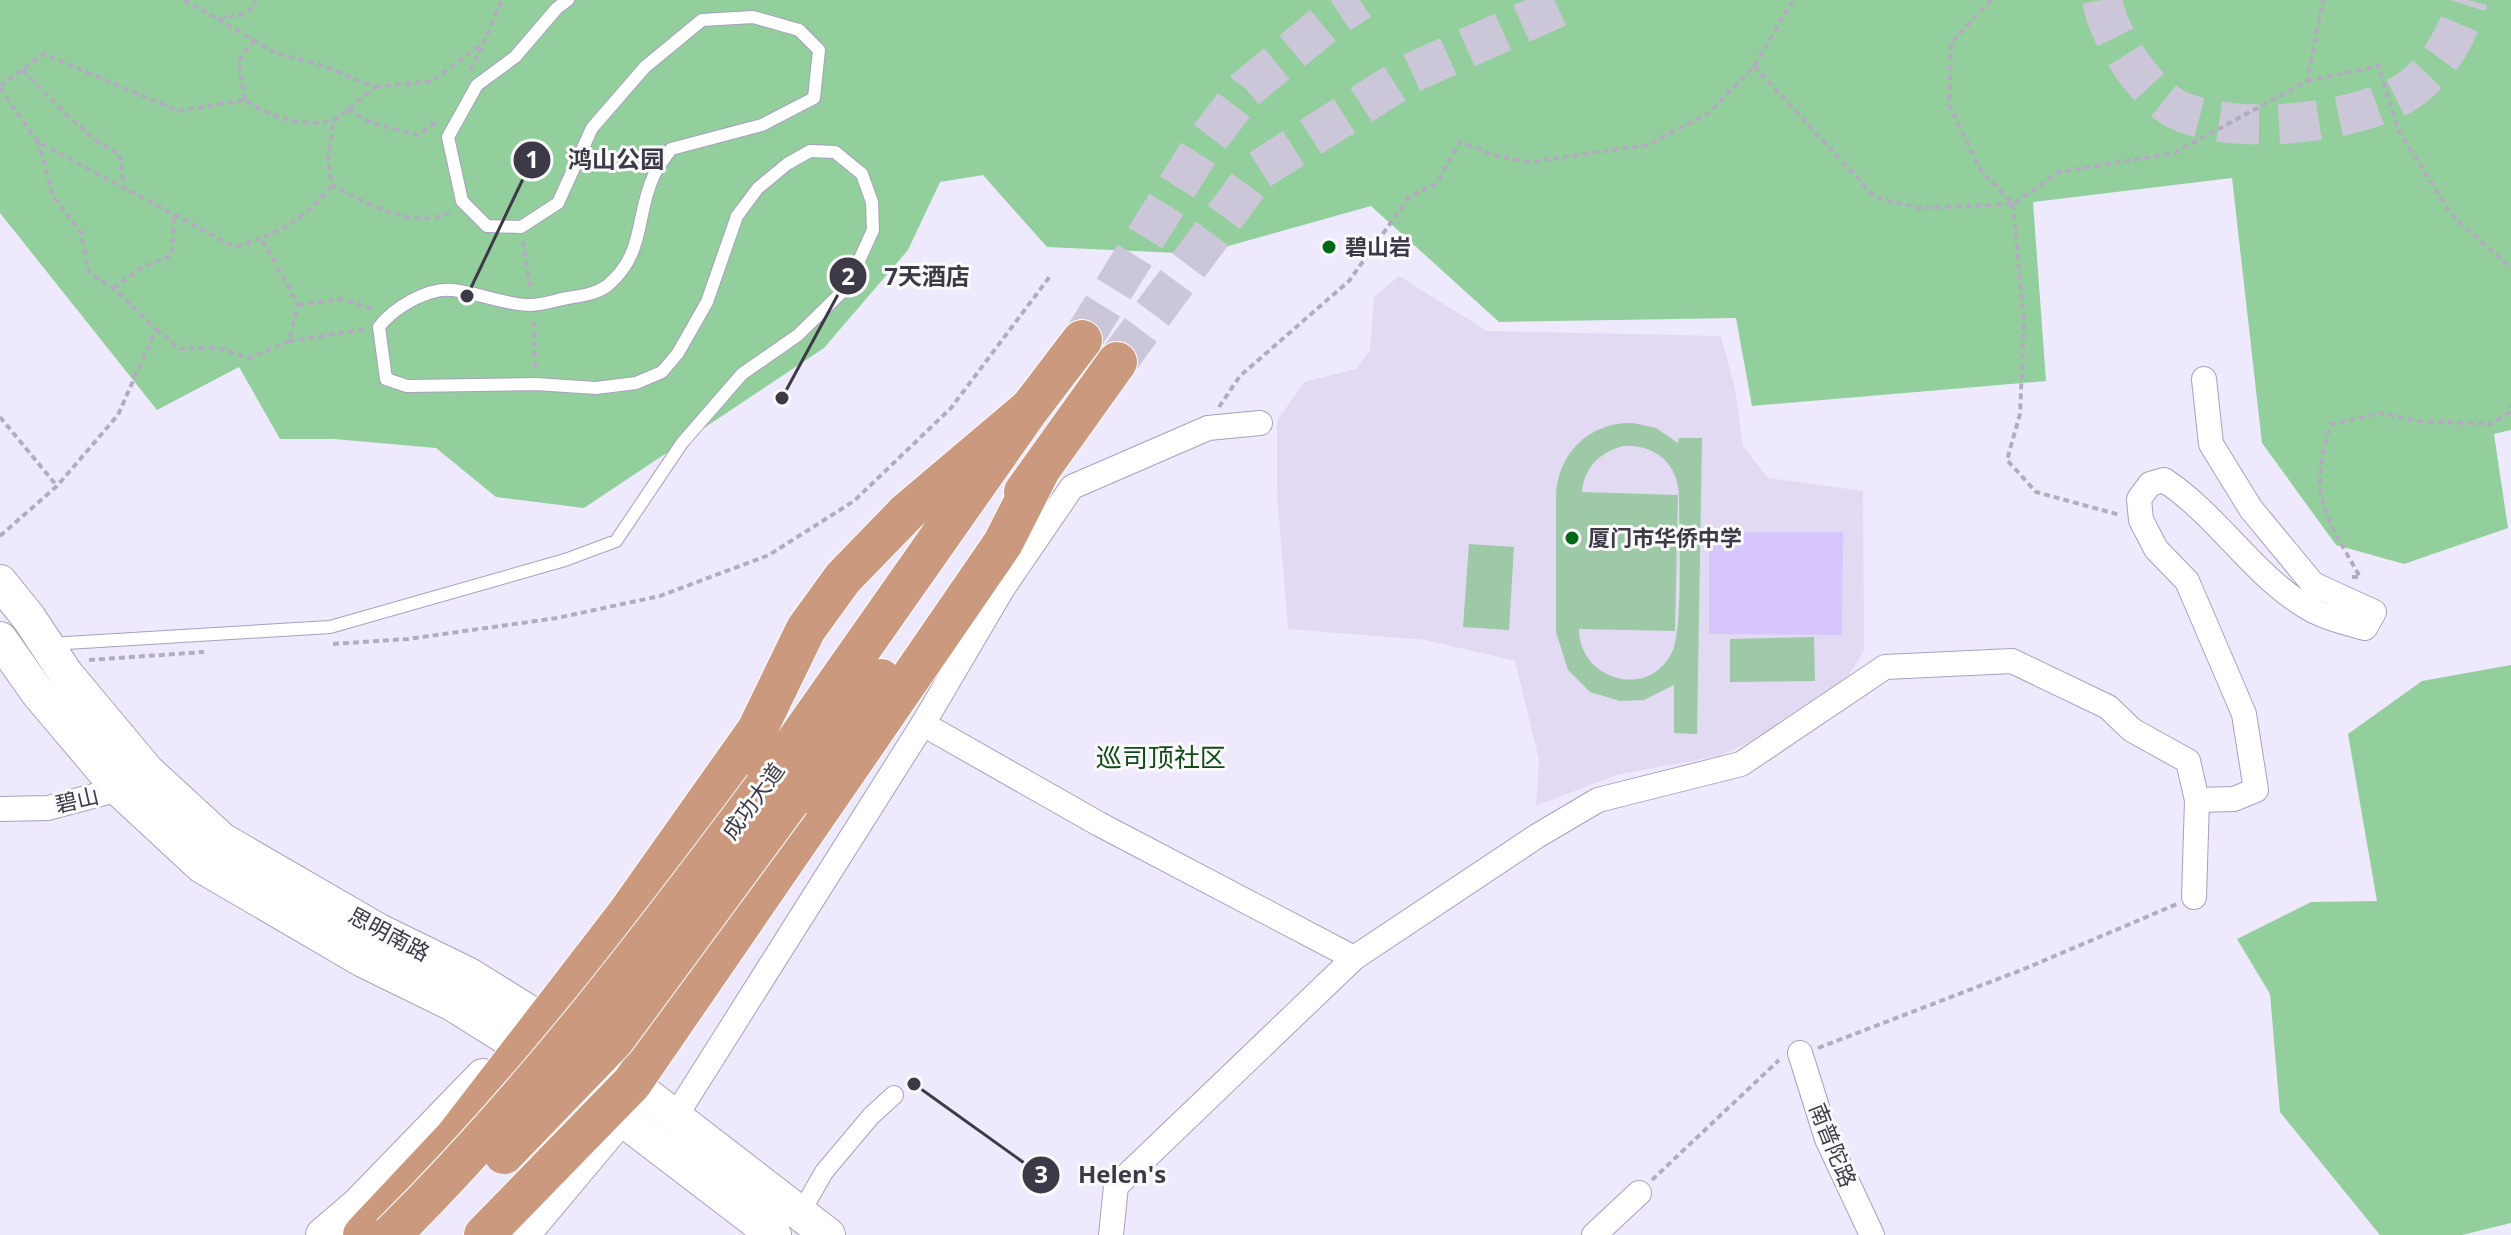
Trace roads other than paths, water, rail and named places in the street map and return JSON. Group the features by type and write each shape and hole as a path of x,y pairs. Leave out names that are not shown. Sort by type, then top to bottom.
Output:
{"highway":[{"name":"成功大道","path":"426,1235 615,1039 1030,408 1082,340"},
{"name":"成功大道","path":"391,1235 473,1153 777,794 1039,472 1117,362"},
{"path":"363,1235 455,1137 525,1027 626,915 757,730 806,629 843,578 907,512 1030,408"},
{"path":"484,1235 522,1217 626,1100 1003,543 1039,472"}],"main road":[{"name":"思明南路","path":"0,582 47,644 134,780"},
{"name":"思明南路","path":"2,643 38,693 134,780 222,840 379,931 469,975 525,1027 626,1100 774,1235"},
{"path":"323,1235 357,1206 482,1077 525,1027"},
{"name":"思明南路","path":"626,1100 675,1117 828,1235"}],"street":[{"path":"2197,800 2234,799 2256,790 2250,741 2244,714 2187,581 2156,549 2141,520 2139,499 2150,484 2164,480 2183,492 2267,575 2312,610 2365,628 2374,612 2313,584 2251,509 2211,444 2204,379"},
{"path":"675,1117 923,724 1003,588 1072,487 1201,431 1260,423"},
{"path":"2,643 47,644"},
{"path":"1111,1235 1116,1186 1354,958 1598,800 1741,764 1885,667 2012,661 2108,707 2132,730 2188,761 2197,800 2194,897"},
{"path":"923,724 1099,824 1354,958"},
{"name":"碧山","path":"0,809 48,808 134,780"},
{"name":"南普陀路","path":"1800,1053 1827,1139 1872,1235"},
{"path":"800,1214 824,1172 871,1116 894,1095"},
{"path":"1594,1235 1639,1193"}],"lane":[{"path":"47,644 330,627 565,560 616,541 682,443 742,374 798,335 847,287 873,230 872,202 862,174 835,152 810,151 787,164 758,188 737,216 707,302 678,353 662,372 636,383 596,388 536,384 407,386 386,379 379,327 390,313 415,300 450,289 498,302 533,305 587,295 606,287 627,263 640,238 653,176 671,149 762,125 814,98 819,50 799,30 753,17 702,20 645,67 592,128 558,203 521,227 487,226 462,201 448,137 477,85 515,57 557,8 568,0"}],"tunnel":[{"path":"1082,340 1200,150 1246,89 1327,22 1360,0"},
{"path":"1117,362 1259,170 1411,73 1574,0"},
{"path":"2102,0 2112,29 2129,61 2164,101 2199,118 2258,124 2291,123 2354,113 2403,94 2426,76 2444,53 2468,0"}],"place":[{"name":"碧山岩","path":"1329,247"},
{"name":"鸿山公园","path":"467,296"},
{"name":"7天酒店","path":"782,398"},
{"name":"厦门市华侨中学","path":"1572,538"},
{"name":"Helen's","path":"914,1084"}],"district":[{"name":"巡司顶社区","path":"1161,758"}]}
